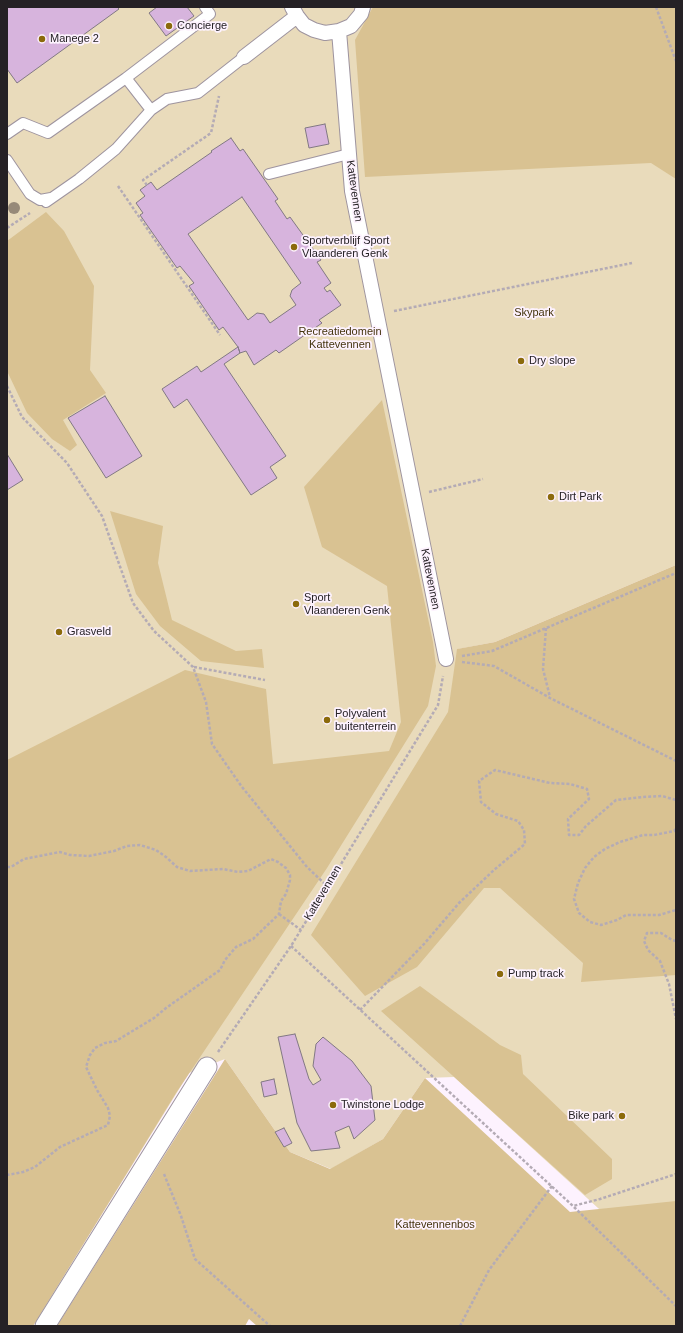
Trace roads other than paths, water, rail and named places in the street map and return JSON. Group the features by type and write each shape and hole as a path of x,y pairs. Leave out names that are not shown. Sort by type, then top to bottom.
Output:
{"street":[{"path":"244,57 294,12 304,25 314,30 326,33 339,31 351,26 361,14 363,7"},
{"name":"Kattevennen","path":"339,31 352,191 378,314 446,659"},
{"path":"45,1326 207,1067"}],"lane":[{"path":"7,134 23,123 48,133 126,78 210,14 205,7"},
{"path":"7,160 30,194 40,200 48,200 79,179 116,149 151,110 167,99 198,93 244,57"},
{"path":"126,78 151,110"},
{"path":"269,174 349,154"}],"place":[{"name":"Concierge","path":"169,26"},
{"name":"Manege 2","path":"42,39"},
{"name":"Sportverblijf Sport Vlaanderen Genk","path":"294,247"},
{"name":"Dry slope","path":"521,361"},
{"name":"Dirt Park","path":"551,497"},
{"name":"Sport Vlaanderen Genk","path":"296,604"},
{"name":"Grasveld","path":"59,632"},
{"name":"Polyvalent buitenterrein","path":"327,720"},
{"name":"Pump track","path":"500,974"},
{"name":"Twinstone Lodge","path":"333,1105"},
{"name":"Bike park","path":"622,1116"}],"park label":[{"name":"Skypark","path":"534,313"},
{"name":"Recreatiedomein Kattevennen","path":"340,338"},
{"name":"Kattevennenbos","path":"435,1225"}]}
